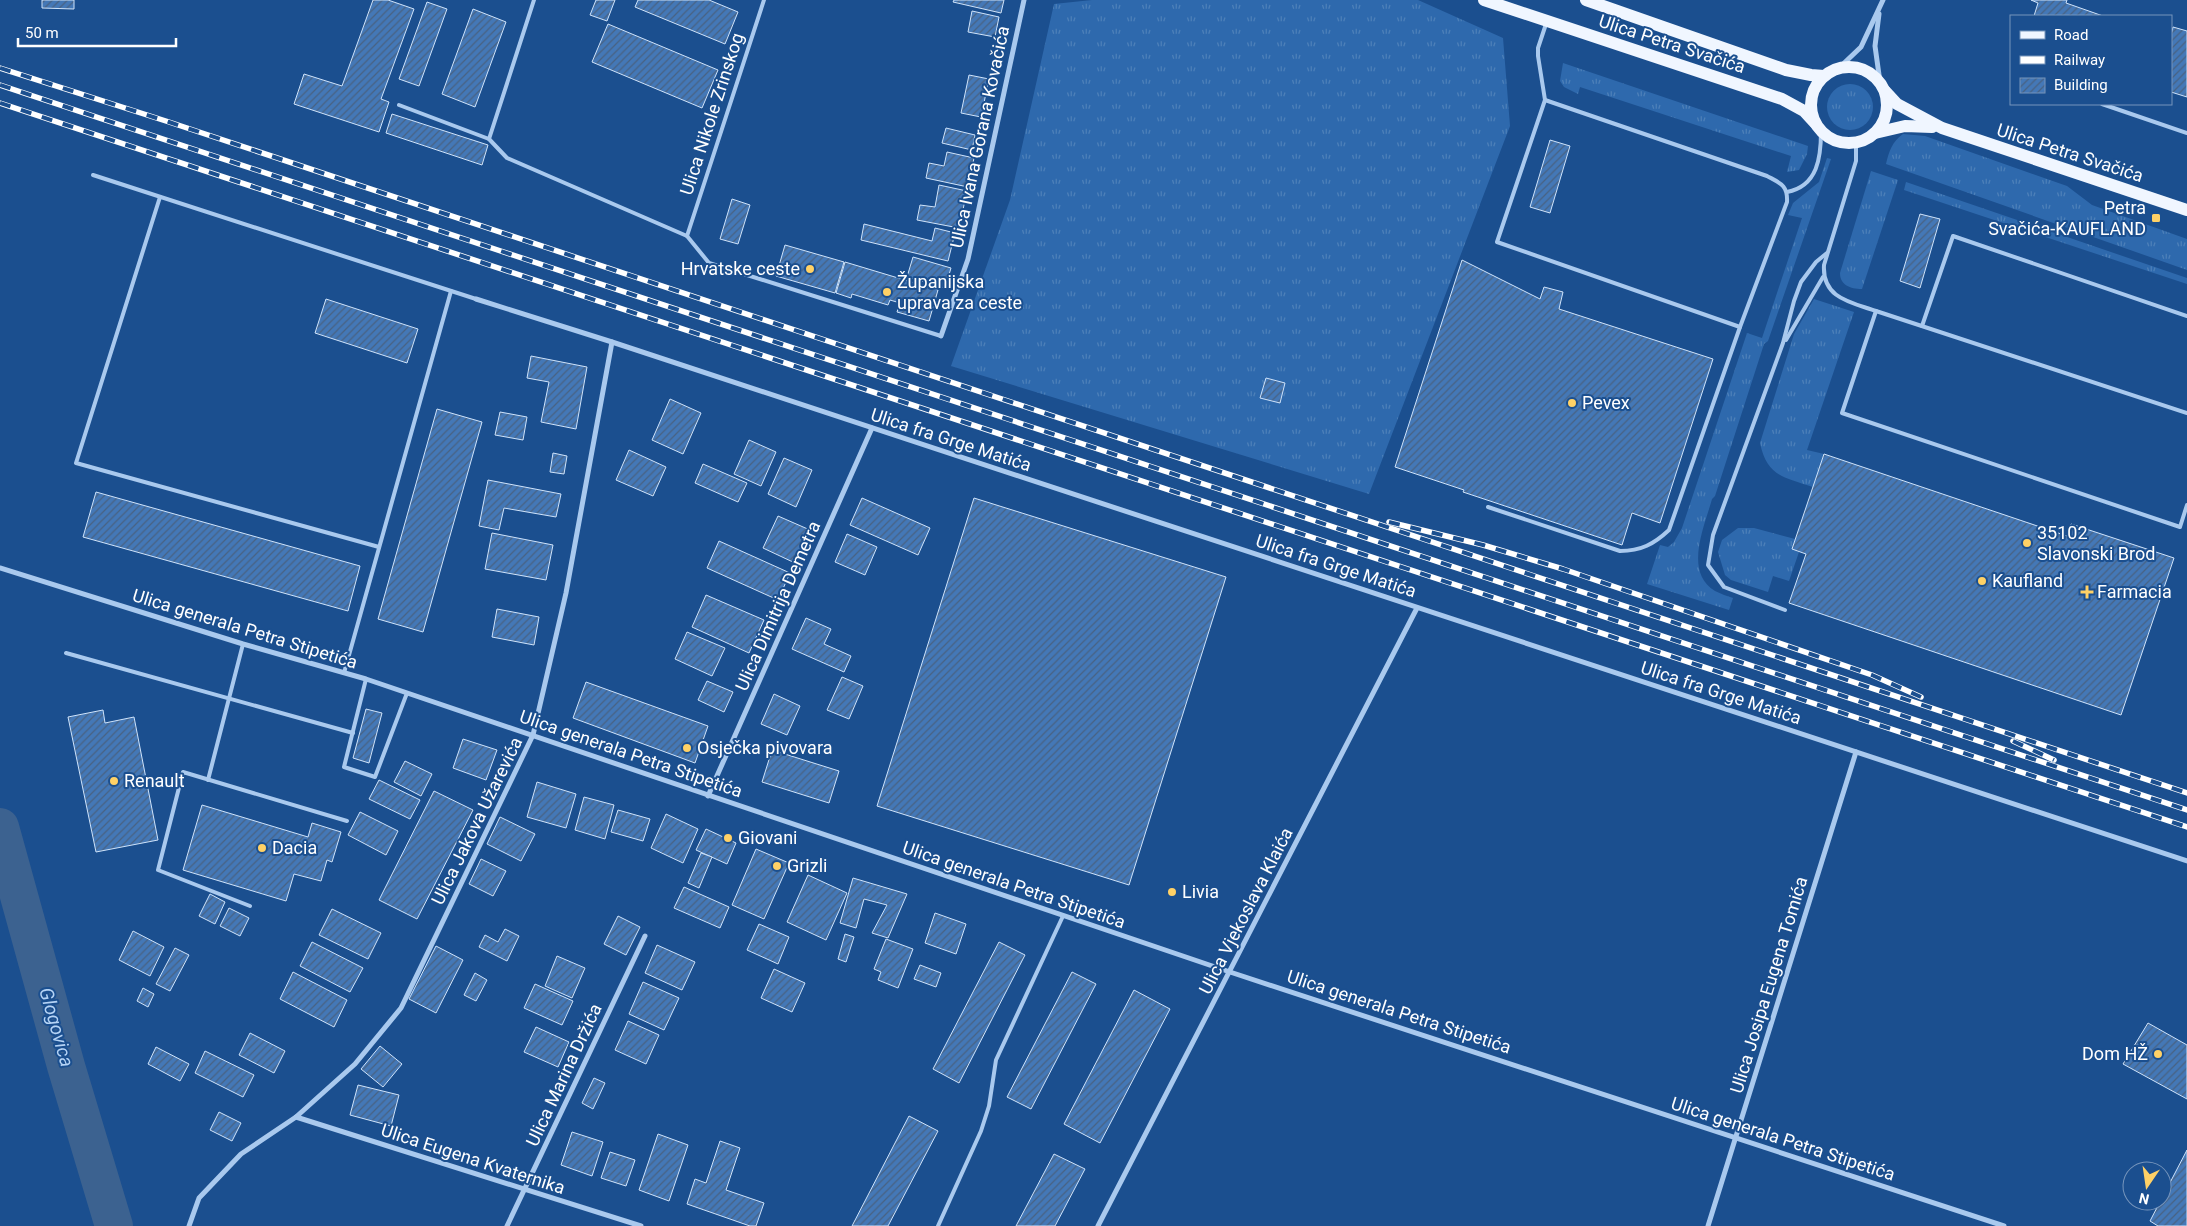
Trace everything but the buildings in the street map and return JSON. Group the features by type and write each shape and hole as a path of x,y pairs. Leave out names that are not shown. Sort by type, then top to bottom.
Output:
{"main road":[{"name":"Ulica Petra Svačića","path":"1484,0 1782,99 1804,111 1818,127"},
{"name":"Ulica Petra Svačića","path":"1586,0 1786,70 1824,76"},
{"path":"1852,66 1862,69 1882,87 1887,102 1886,114 1882,124 1875,133 1866,139 1856,142 1843,143 1831,139 1818,127 1811,111 1811,98 1816,85 1824,76 1840,68 1852,66"},
{"name":"Ulica Petra Svačića","path":"1882,87 1897,104 1942,128 2187,210"},
{"name":"Ulica Petra Svačića","path":"1875,133 1905,126 1920,125 1942,128"}],"street":[{"name":"Ulica Ivana Gorana Kovačića","path":"941,336 968,259 1024,0"},
{"path":"1840,68 1861,47 1882,0"},
{"path":"1879,9 1875,46 1882,87"},
{"name":"Ulica fra Grge Matića","path":"476,299 612,342 2187,861"},
{"name":"Ulica Jakova Užarevića","path":"189,1226 199,1198 242,1154 296,1117 355,1064 401,1008 534,735 566,593 612,342"},
{"name":"Ulica Dimitrija Demetra","path":"708,796 872,428"},
{"name":"Ulica generala Petra Stipetića","path":"0,568 243,644 366,679 1230,972 2004,1226"},
{"name":"Ulica Vjekoslava Klaića","path":"1098,1226 1417,608"},
{"name":"Ulica Josipa Eugena Tomića","path":"1708,1226 1856,752"},
{"name":"Ulica Marina Držića","path":"507,1226 645,936"},
{"name":"Ulica Eugena Kvaternika","path":"296,1117 640,1226"}],"lane":[{"path":"489,139 534,0"},
{"name":"Ulica Nikole Zrinskog","path":"687,236 764,0"},
{"path":"1548,21 1538,48 1545,100 1497,242 1740,327"},
{"path":"1488,507 1620,551 1635,551 1657,542 1669,530 1740,327 1785,210 1787,192 1782,184 1767,176 1545,100"},
{"path":"399,105 489,139 507,158 687,236 709,263 941,336"},
{"path":"2105,105 2187,133"},
{"path":"1787,192 1803,186 1811,179 1819,159 1818,127"},
{"path":"1783,344 1823,276 1828,253 1856,161 1856,142"},
{"path":"93,175 476,299"},
{"path":"160,197 76,463 379,547"},
{"path":"1922,326 1953,236 2187,316"},
{"path":"1785,610 1724,587 1708,565 1712,535 1783,344 1801,282 1816,262 1828,253"},
{"path":"1823,276 1826,284 1843,300 2187,413"},
{"path":"344,673 451,291"},
{"path":"1876,311 1842,413 2180,527 2187,505"},
{"path":"208,780 243,644"},
{"path":"66,653 353,733"},
{"path":"366,679 344,767 375,777 407,693"},
{"path":"250,906 158,870 183,772 347,821"},
{"path":"938,1226 981,1131 989,1106 996,1060 1063,916"}],"green space":[{"path":"1092,0 1418,0 1503,38 1510,126 1369,494 951,366 1010,200 1054,4"},
{"path":"1563,63 1808,146 1807,154 1799,170 1787,172 1791,156 1580,87 1578,94 1564,87 1560,81"},
{"path":"1855,84 1859,85 1869,94 1872,98 1872,116 1863,126 1855,130 1845,130 1837,126 1828,116 1827,102 1831,94 1841,85"},
{"path":"1903,134 1925,136 2067,186 2092,205 2187,239 2187,270 1886,164 1892,147"},
{"path":"1827,158 1831,159 1768,341 1764,344 1701,535 1698,560 1700,572 1705,583 1715,591 1733,598 1729,610 1647,584 1660,545 1668,547 1674,542 1682,528 1747,333 1762,338 1802,218 1788,215 1793,203 1819,182"},
{"path":"1871,171 1898,180 1862,289 1858,289 1846,286 1840,277 1840,273"},
{"path":"1906,182 2187,278 2187,284 1904,190"},
{"path":"1814,299 1854,312 1807,450 1824,454 1813,487 1778,474 1767,462 1760,443 1794,334"},
{"path":"1738,528 1754,528 1795,539 1792,549 1799,552 1789,581 1773,576 1768,592 1731,580 1725,575 1718,552 1722,540"}],"waterway":[{"name":"Glogovica","path":"0,827 66,1066 114,1226"}],"railway":[{"path":"0,68 169,122 2187,793"},
{"path":"0,85 2187,810"},
{"path":"0,103 2187,827"},
{"path":"1389,522 1483,545 1563,569 1872,675 1921,697"},
{"path":"2013,741 2054,760"}],"place":[{"name":"Petra Svačića-KAUFLAND","path":"2156,218"},
{"name":"Hrvatske ceste","path":"810,269"},
{"name":"Županijska uprava za ceste","path":"887,292"},
{"name":"Pevex","path":"1572,403"},
{"name":"35102 Slavonski Brod","path":"2027,543"},
{"name":"Kaufland","path":"1982,581"},
{"name":"Farmacia","path":"2087,592"},
{"name":"Osječka pivovara","path":"687,748"},
{"name":"Renault","path":"114,781"},
{"name":"Giovani","path":"728,838"},
{"name":"Dacia","path":"262,848"},
{"name":"Grizli","path":"777,866"},
{"name":"Livia","path":"1172,892"},
{"name":"Dom HŽ","path":"2158,1054"}]}
